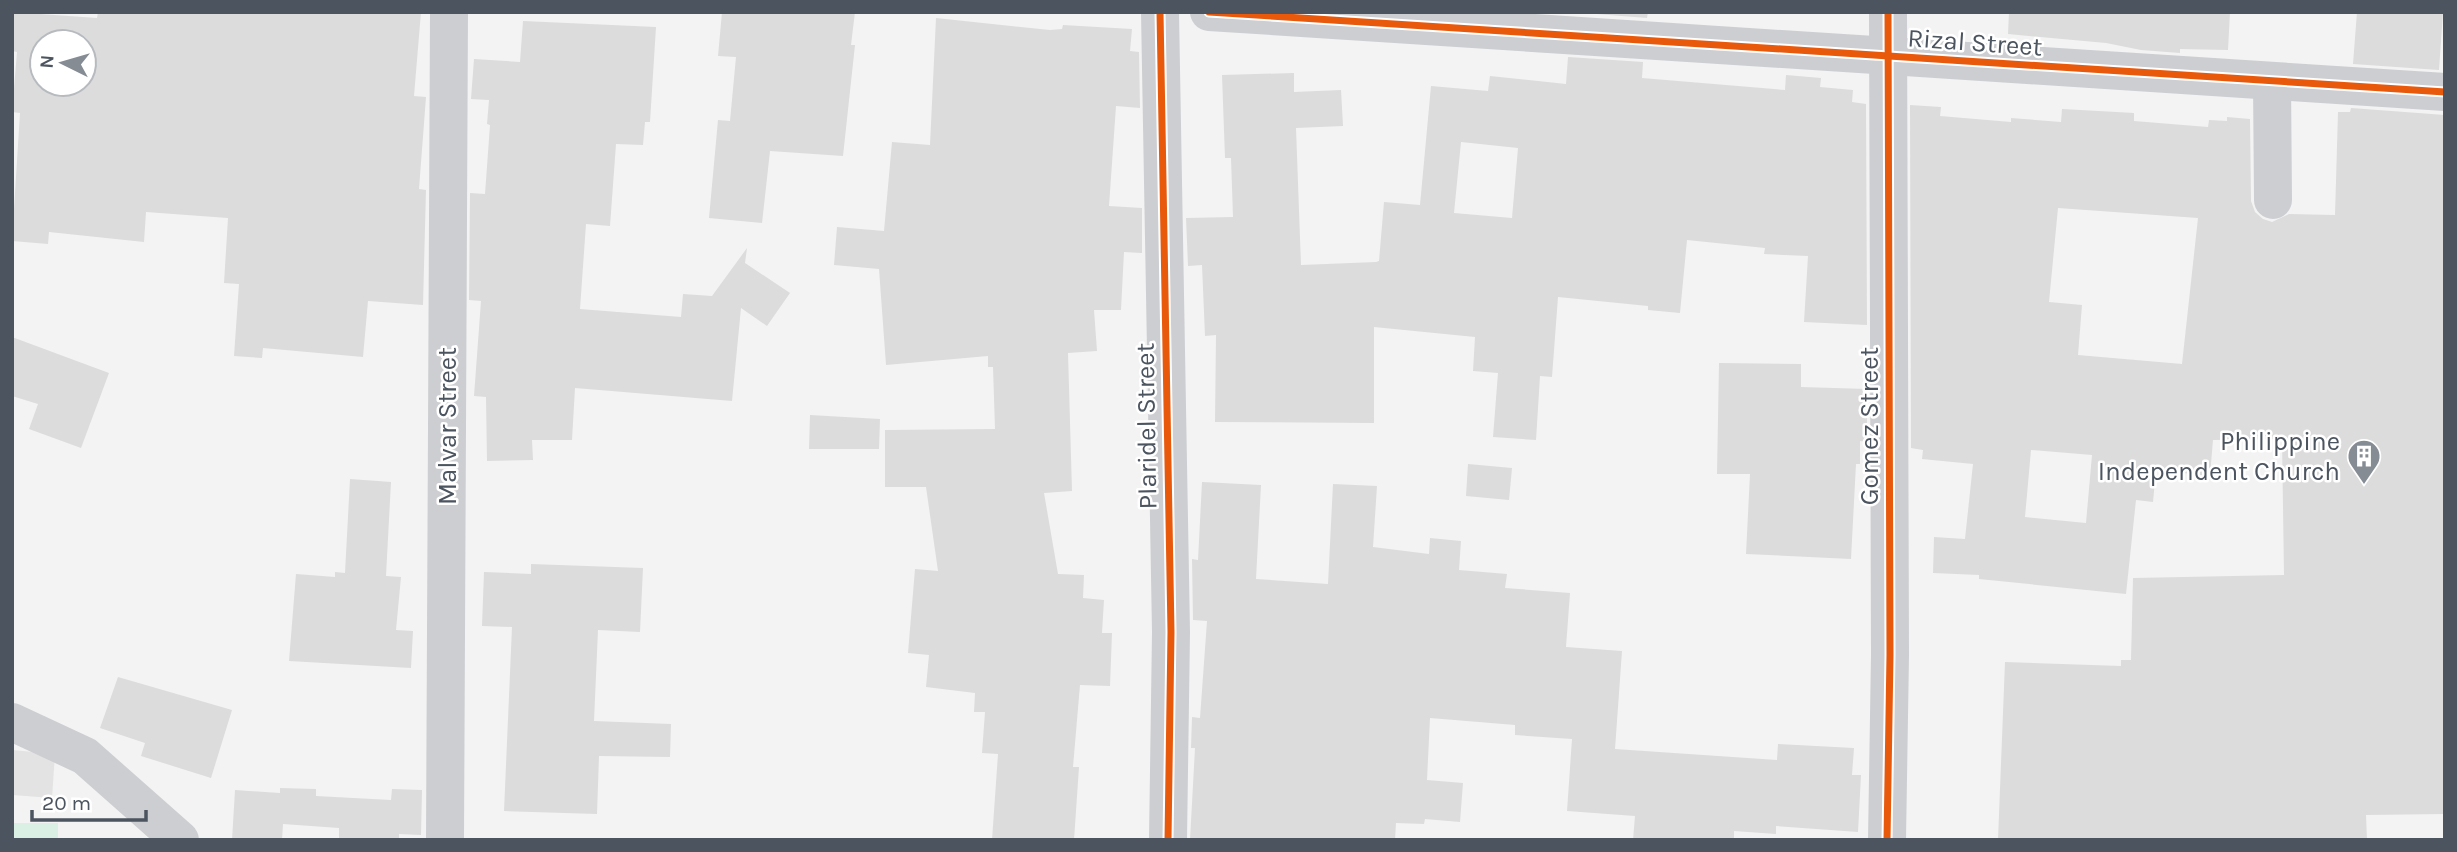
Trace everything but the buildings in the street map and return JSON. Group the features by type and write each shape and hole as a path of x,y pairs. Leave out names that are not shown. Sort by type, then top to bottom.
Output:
{"street":[{"name":"Malvar Street","path":"445,840 449,12"},
{"name":"Plaridel Street","path":"1160,12 1171,632 1168,840"},
{"name":"Rizal Street","path":"1209,12 2445,92"},
{"name":"Gomez Street","path":"1887,840 1890,655 1888,12"},
{"path":"2272,82 2273,200"},
{"path":"12,722 85,757 180,840"}],"shaded area":[{"path":"12,750 55,754 52,798 12,795"}],"green space":[{"path":"12,823 58,823 58,840 12,840"}],"cycle path":[{"path":"1160,12 1171,632 1168,840"},
{"path":"1209,12 2445,92"},
{"path":"1887,840 1890,655 1888,12"}],"place":[{"name":"Philippine Independent Church","path":"2364,486"}]}
